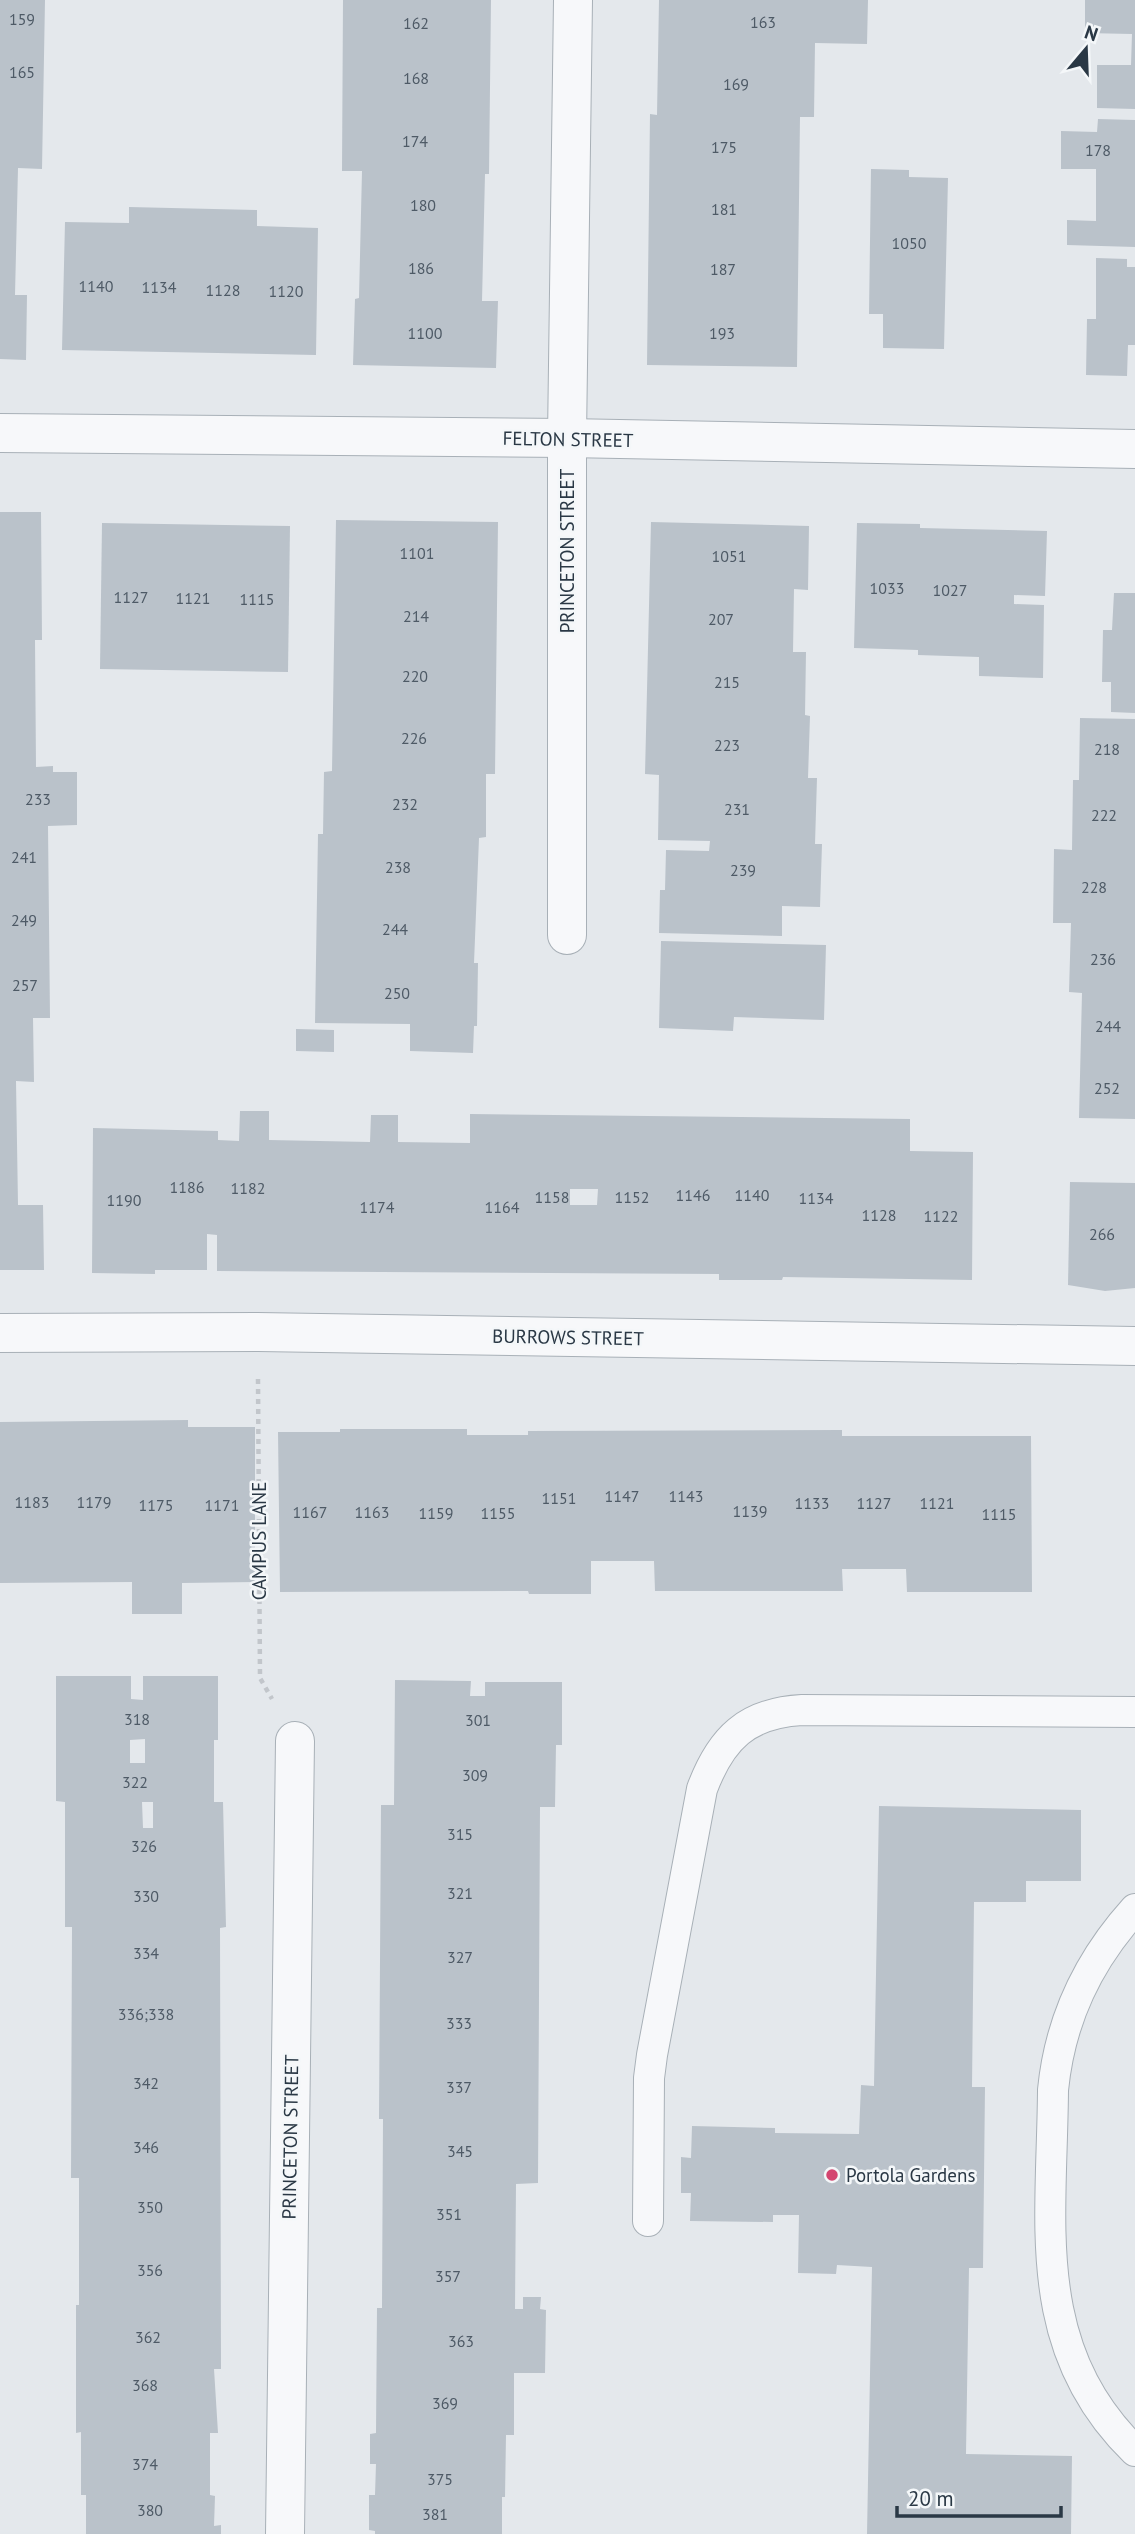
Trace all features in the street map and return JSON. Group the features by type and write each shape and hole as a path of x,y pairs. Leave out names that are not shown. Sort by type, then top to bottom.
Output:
{"street":[{"name":"PRINCETON STREET","path":"567,935 567,438 573,0"},
{"name":"FELTON STREET","path":"0,433 567,438 1135,449"},
{"name":"BURROWS STREET","path":"0,1333 258,1332 1135,1346"},
{"name":"PRINCETON STREET","path":"285,2534 295,1741"}],"lane":[{"path":"648,2221 649,2078 652,2055 702,1788 720,1751 731,1738 762,1716 793,1710 1135,1712"},
{"path":"1135,1909 1117,1928 1085,1977 1071,2006 1056,2062 1053,2090 1051,2257 1057,2310 1063,2337 1074,2365 1104,2416 1135,2451"}],"path":[{"name":"CAMPUS LANE","path":"258,1332 260,1678 295,1741"}],"building":[{"path":"0,0 45,0 42,169 18,168 15,295 27,295 26,360 0,359"},
{"path":"343,0 491,0 489,174 485,174 482,301 498,301 496,368 353,365 355,299 359,298 362,171 342,171"},
{"path":"659,0 868,0 867,44 815,43 814,117 800,117 797,367 647,365 650,114 657,115"},
{"path":"1085,0 1135,0 1135,109 1097,108 1097,65 1131,65 1132,34 1085,33"},
{"path":"1098,119 1135,120 1135,247 1067,245 1067,220 1096,221 1096,169 1061,169 1061,131 1097,132"},
{"path":"871,169 909,170 909,177 948,178 944,349 883,348 883,314 869,314"},
{"path":"129,207 257,210 257,226 318,228 316,355 62,350 65,222 129,223"},
{"path":"1096,258 1127,259 1127,267 1135,267 1135,345 1128,345 1127,376 1086,375 1087,319 1096,319"},
{"path":"0,512 41,512 42,640 35,640 36,767 53,766 53,772 77,772 77,825 48,826 50,1018 33,1018 34,1082 16,1081 18,1205 43,1205 44,1270 0,1270"},
{"path":"336,520 498,522 495,774 486,774 486,837 479,838 474,963 478,963 477,1026 474,1026 473,1053 410,1051 410,1024 315,1023 318,834 323,834 324,772 332,771"},
{"path":"651,522 809,526 808,590 794,589 793,652 806,652 805,715 810,716 808,778 817,778 815,844 822,844 820,907 782,906 782,936 659,933 660,890 665,890 666,850 709,851 710,841 658,840 659,775 645,774"},
{"path":"102,523 290,526 288,672 100,669"},
{"path":"857,523 920,524 920,528 1047,531 1045,596 1014,595 1014,604 1044,605 1043,678 979,676 979,657 918,655 918,650 854,648"},
{"path":"1114,593 1135,593 1135,713 1111,712 1111,682 1102,682 1103,630 1112,630"},
{"path":"1080,718 1135,719 1135,1119 1079,1118 1082,993 1069,992 1071,923 1053,923 1054,849 1072,850 1073,780 1079,780"},
{"path":"661,941 826,945 824,1020 734,1017 733,1031 659,1028"},
{"path":"296,1029 334,1030 334,1052 296,1051"},
{"path":"240,1111 269,1111 269,1140 370,1142 371,1115 398,1115 398,1142 470,1143 470,1114 910,1119 910,1151 973,1152 972,1280 783,1277 782,1280 719,1280 719,1274 217,1271 217,1235 207,1234 207,1270 155,1270 155,1274 92,1273 93,1128 218,1131 218,1140 239,1141","holes":["570,1189 598,1189 597,1205 570,1205"]},
{"path":"1070,1182 1135,1183 1135,1288 1105,1291 1068,1285"},
{"path":"188,1420 188,1427 255,1427 255,1582 182,1583 182,1614 132,1614 132,1582 0,1583 0,1422"},
{"path":"340,1429 467,1429 467,1435 528,1435 528,1431 842,1430 842,1436 1031,1436 1032,1592 907,1592 906,1569 842,1569 843,1591 655,1591 654,1561 591,1561 591,1594 529,1594 528,1591 280,1592 278,1432 340,1432"},
{"path":"56,1676 131,1676 131,1699 143,1700 143,1676 218,1676 214,1802 223,1802 226,1927 220,1928 221,2369 214,2369 218,2433 210,2433 210,2495 215,2496 214,2526 221,2525 221,2534 86,2534 86,2495 81,2495 81,2432 76,2433 79,2178 71,2178 72,1927 65,1927 65,1802 56,1801","holes":["145,1739 145,1763 130,1763 130,1740","142,1802 153,1802 153,1828 143,1828"]},
{"path":"395,1680 471,1681 470,1696 485,1696 485,1682 562,1682 562,1745 556,1745 555,1807 540,1807 538,2183 516,2184 515,2309 523,2309 523,2297 541,2297 540,2309 546,2310 545,2373 514,2373 514,2435 506,2435 502,2534 375,2534 375,2531 369,2530 369,2495 375,2495 376,2464 370,2464 370,2434 376,2433 377,2308 382,2308 383,2119 379,2119 381,1805 394,1805"},
{"name":"Portola Gardens","path":"879,1806 1081,1810 1081,1881 1026,1881 1026,1902 974,1902 972,2087 985,2087 983,2268 969,2268 966,2454 1072,2456 1071,2534 867,2534 872,2267 837,2265 836,2274 798,2273 799,2215 773,2215 773,2222 690,2221 691,2193 681,2193 681,2157 691,2158 692,2126 775,2128 775,2133 859,2134 861,2085 874,2086"}],"place":[{"name":"Portola Gardens","path":"832,2175"}]}
